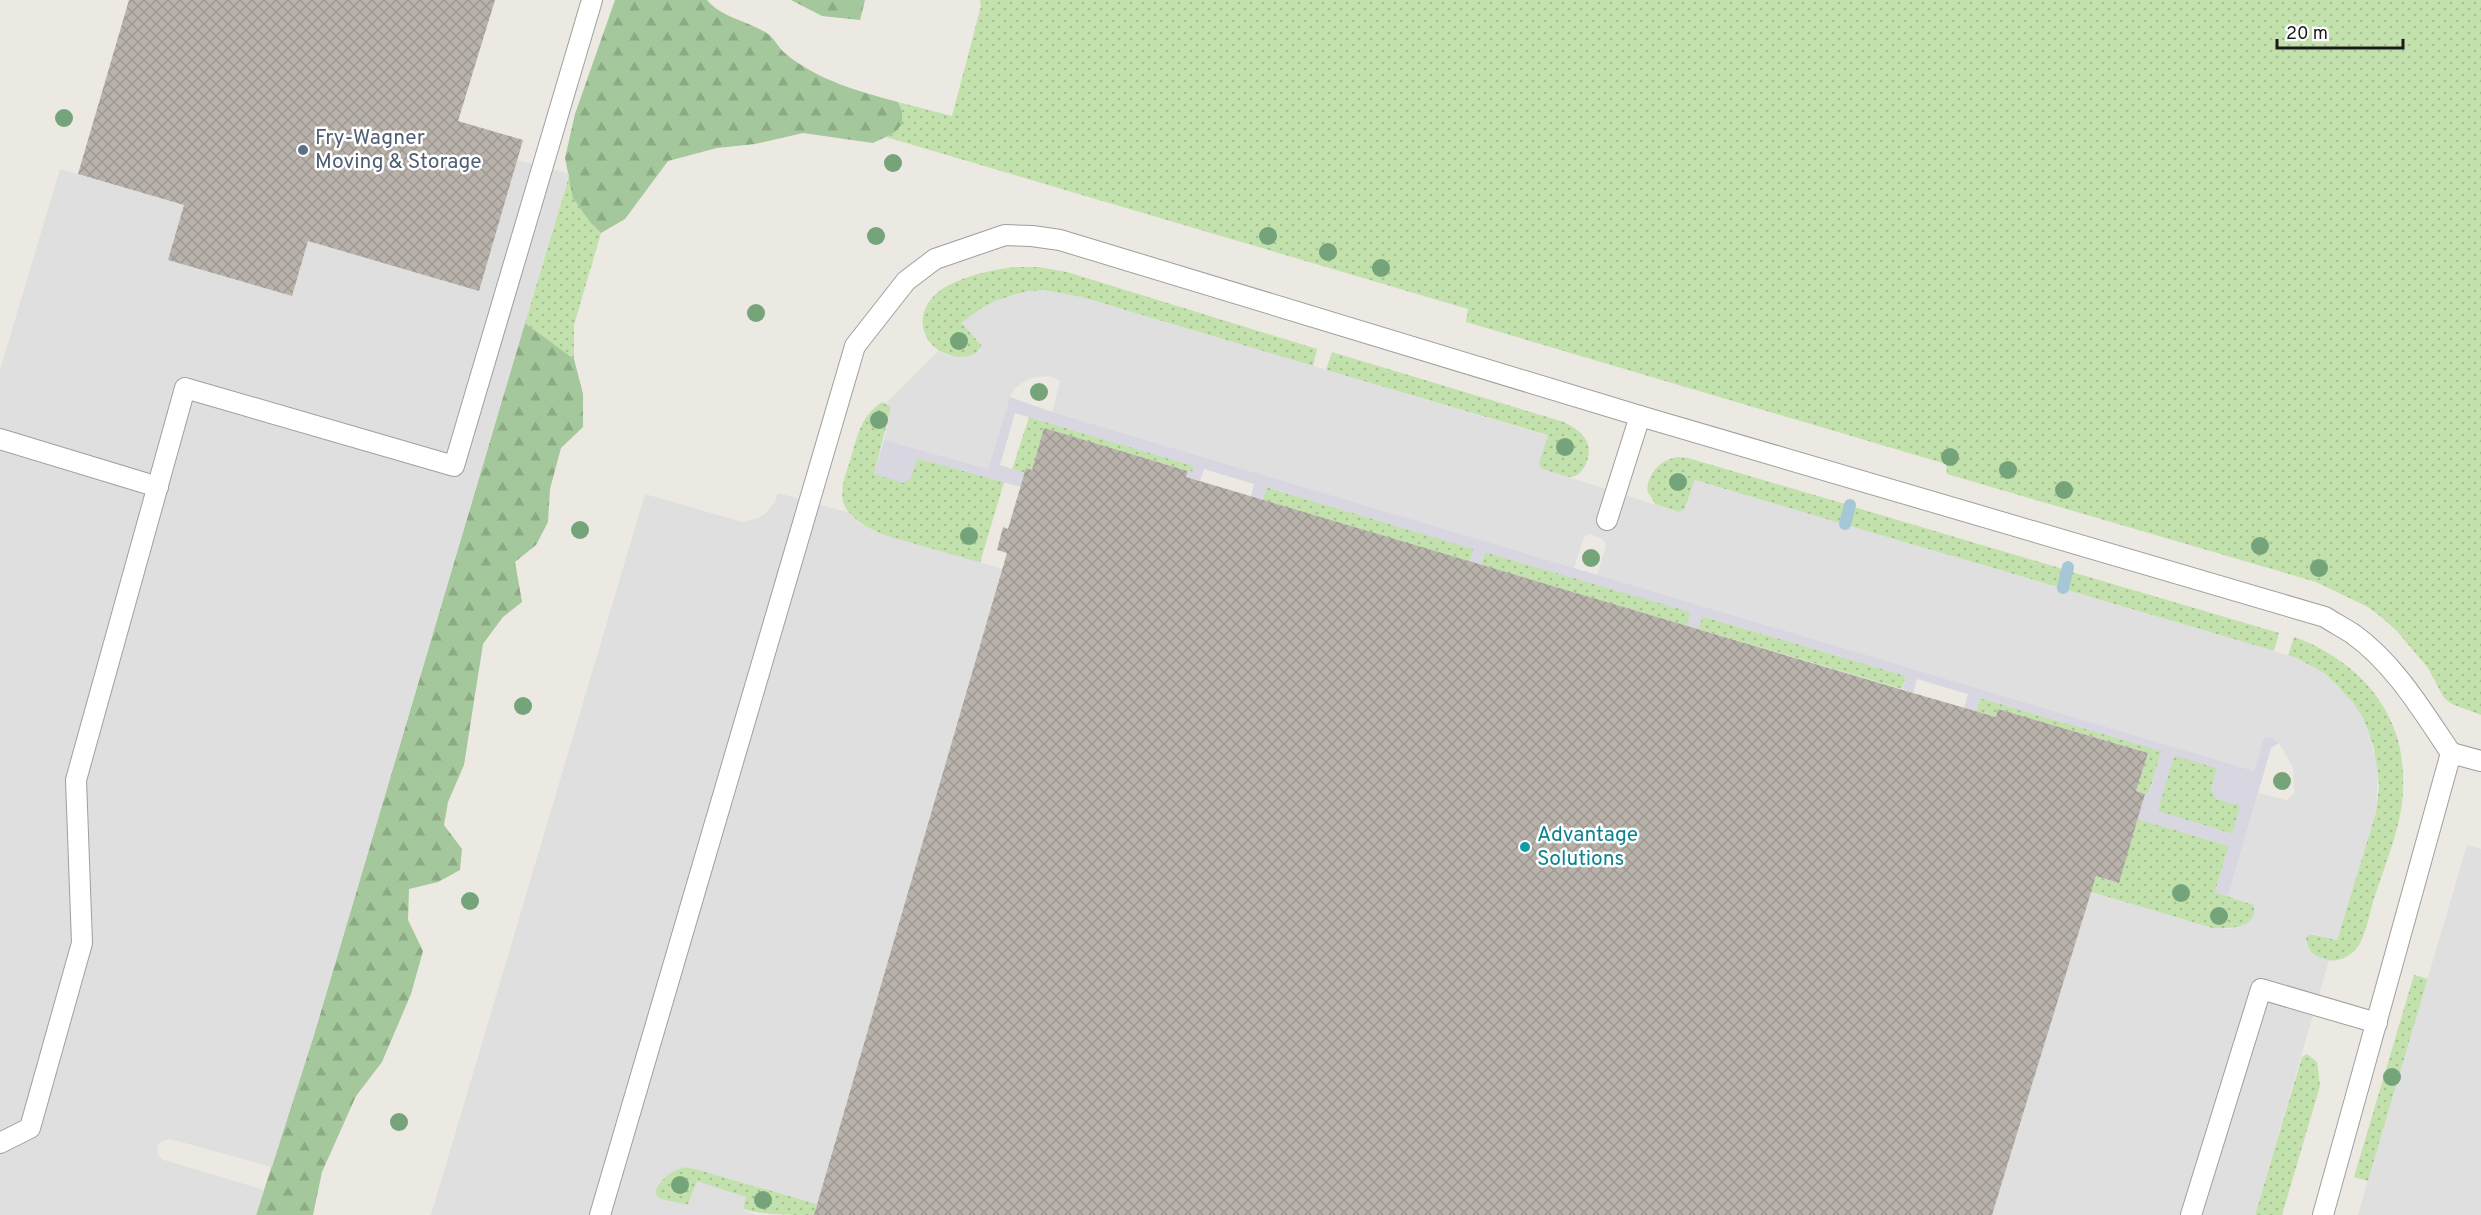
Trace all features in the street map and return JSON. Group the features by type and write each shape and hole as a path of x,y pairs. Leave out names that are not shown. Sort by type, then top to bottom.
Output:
{"lane":[{"path":"0,1143 30,1128 82,943 76,780 185,388 453,466 592,0"},
{"path":"600,1215 855,346 906,281 935,259 1005,235 1060,240 1640,416 2325,617 2354,634 2379,657 2403,684 2451,753 2481,761"},
{"path":"1607,520 1640,416"},
{"path":"0,440 158,487"},
{"path":"2323,1215 2451,753"},
{"path":"2191,1215 2260,989 2377,1023"}],"green space":[{"path":"615,0 707,0 720,11 768,34 787,55 813,72 854,89 898,102 902,111 902,124 894,133 873,143 803,133 755,144 717,148 668,161 625,219 601,233 573,198 565,158 575,114"},
{"path":"791,0 865,0 860,20 822,16"},
{"path":"980,0 2481,0 2481,715 2452,704 2444,698 2428,668 2396,630 2380,616 2368,607 2316,582 1947,474 1946,464 1466,322 1468,309 886,137 894,133 902,111 898,102 952,116 981,6"},
{"path":"569,176 580,207 601,233 574,325 574,359 525,323"},
{"path":"1014,267 1038,267 1067,272 1317,349 1313,366 1081,297 1030,291 1013,295 982,308 962,323 982,346 975,355 961,357 949,355 938,350 930,342 924,333 925,310 939,291 970,276"},
{"path":"525,323 574,359 583,394 583,427 561,448 550,489 548,522 536,545 515,562 522,602 503,617 483,644 464,765 448,802 444,825 462,849 460,870 438,882 409,889 408,920 423,951 411,994 382,1062 356,1096 322,1172 313,1215 256,1215 313,1038"},
{"path":"1332,352 1564,422 1582,434 1588,445 1589,455 1585,466 1578,475 1573,477 1561,476 1540,468 1539,463 1547,435 1326,370"},
{"path":"882,402 890,406 890,411 874,474 910,479 917,458 1004,482 980,563 902,542 881,534 850,514 842,496 845,476 864,421"},
{"path":"1029,417 1194,466 1193,472 1044,429 1032,470 1027,468 1025,473 1012,470"},
{"path":"1677,457 1688,458 1845,504 1839,523 1695,480 1684,511 1678,512 1655,504 1647,490 1650,478 1660,464"},
{"path":"1266,487 1474,549 1470,562 1263,500"},
{"path":"1854,507 2063,569 2058,587 1849,526"},
{"path":"1485,552 1691,612 1687,626 1481,565"},
{"path":"2072,572 2279,633 2274,651 2067,590"},
{"path":"1702,616 1906,676 1902,689 1698,629"},
{"path":"2294,637 2342,662 2369,687 2389,717 2398,741 2402,763 2403,792 2399,820 2365,930 2355,950 2346,957 2331,961 2320,959 2312,953 2306,937 2310,934 2337,940 2376,812 2379,785 2374,748 2363,718 2338,686 2324,673 2288,656"},
{"path":"1980,698 2162,751 2148,795 2136,791 2148,753 1998,709 1996,717 1976,711"},
{"path":"2174,755 2217,768 2211,790 2241,806 2232,834 2157,811"},
{"path":"2138,819 2229,846 2215,892 2254,905 2255,913 2252,919 2241,926 2212,928 2091,892 2096,876 2118,883"},
{"path":"2414,975 2428,979 2368,1181 2354,1177"},
{"path":"2307,1054 2317,1062 2320,1086 2282,1215 2255,1215 2302,1057"},
{"path":"683,1167 817,1204 814,1215 776,1214 748,1210 743,1208 745,1197 697,1182 688,1205 660,1199 655,1193 659,1184 669,1174"}],"shaded area":[{"path":"517,160 569,174 313,1038 272,1167 170,1139 162,1141 157,1146 158,1155 164,1160 264,1190 256,1215 0,1215 0,370 60,169 184,205 169,260 292,296 308,241 479,290"},
{"path":"1046,290 1081,297 1548,436 1539,463 1540,468 1678,512 1686,508 1694,480 2297,658 2324,673 2353,702 2369,732 2378,771 2376,812 2337,940 2314,934 2306,937 2309,951 2313,955 2329,960 2255,1215 1992,1215 2091,892 2212,928 2232,929 2248,923 2254,915 2254,905 2228,896 2258,793 2287,800 2294,793 2293,767 2279,743 2271,737 2263,741 2254,771 1597,575 1606,546 1603,539 1589,534 1584,537 1574,568 1052,412 1060,381 1049,376 1030,378 1015,388 1010,397 988,469 884,440 890,411 890,406 886,403 938,351 947,356 966,357 980,351 982,346 980,343 961,323 997,300 1030,291"},
{"path":"1010,397 1052,412 2254,771 2265,738 2271,737 2279,743 2271,748 2228,896 2215,892 2229,846 2138,819 2145,794 2149,794 2161,751 1980,698 1976,711 1964,708 1968,694 1917,679 1913,693 1903,689 1906,676 1703,616 1698,629 1687,626 1690,612 1485,552 1481,565 1470,562 1473,549 1267,487 1263,500 1251,496 1254,484 1204,469 1200,481 1186,477 1188,471 1193,472 1194,466 1015,413 1000,465 1025,473 1021,487 917,458 910,479 903,483 874,474 884,440 988,469","holes":["2174,756 2217,768 2211,790 2216,799 2240,806 2232,834 2158,811"]},
{"path":"778,493 847,512 860,524 881,534 1003,569 817,1204 683,1167 670,1173 658,1184 655,1193 660,1199 688,1205 697,1181 746,1197 743,1208 757,1215 431,1215 645,494 742,522 759,518 766,513 775,502"},
{"path":"2467,845 2481,849 2481,1215 2358,1215"}],"building":[{"name":"Fry-Wagner Moving & Storage","path":"129,0 495,0 458,121 523,140 479,291 308,241 292,296 168,260 184,205 78,174"},
{"name":"Advantage Solutions","path":"1044,428 1188,471 1186,477 1913,693 1996,717 1998,709 2148,753 2136,791 2145,794 2119,883 2096,876 1992,1215 814,1215 1007,553 997,550 1003,527 1008,529 1026,468 1032,470"}],"waterway":[{"path":"1845,524 1850,505"},
{"path":"2063,588 2068,567"}],"place":[{"name":"Fry-Wagner Moving & Storage","path":"303,150"},
{"name":"Advantage Solutions","path":"1525,847"}]}
